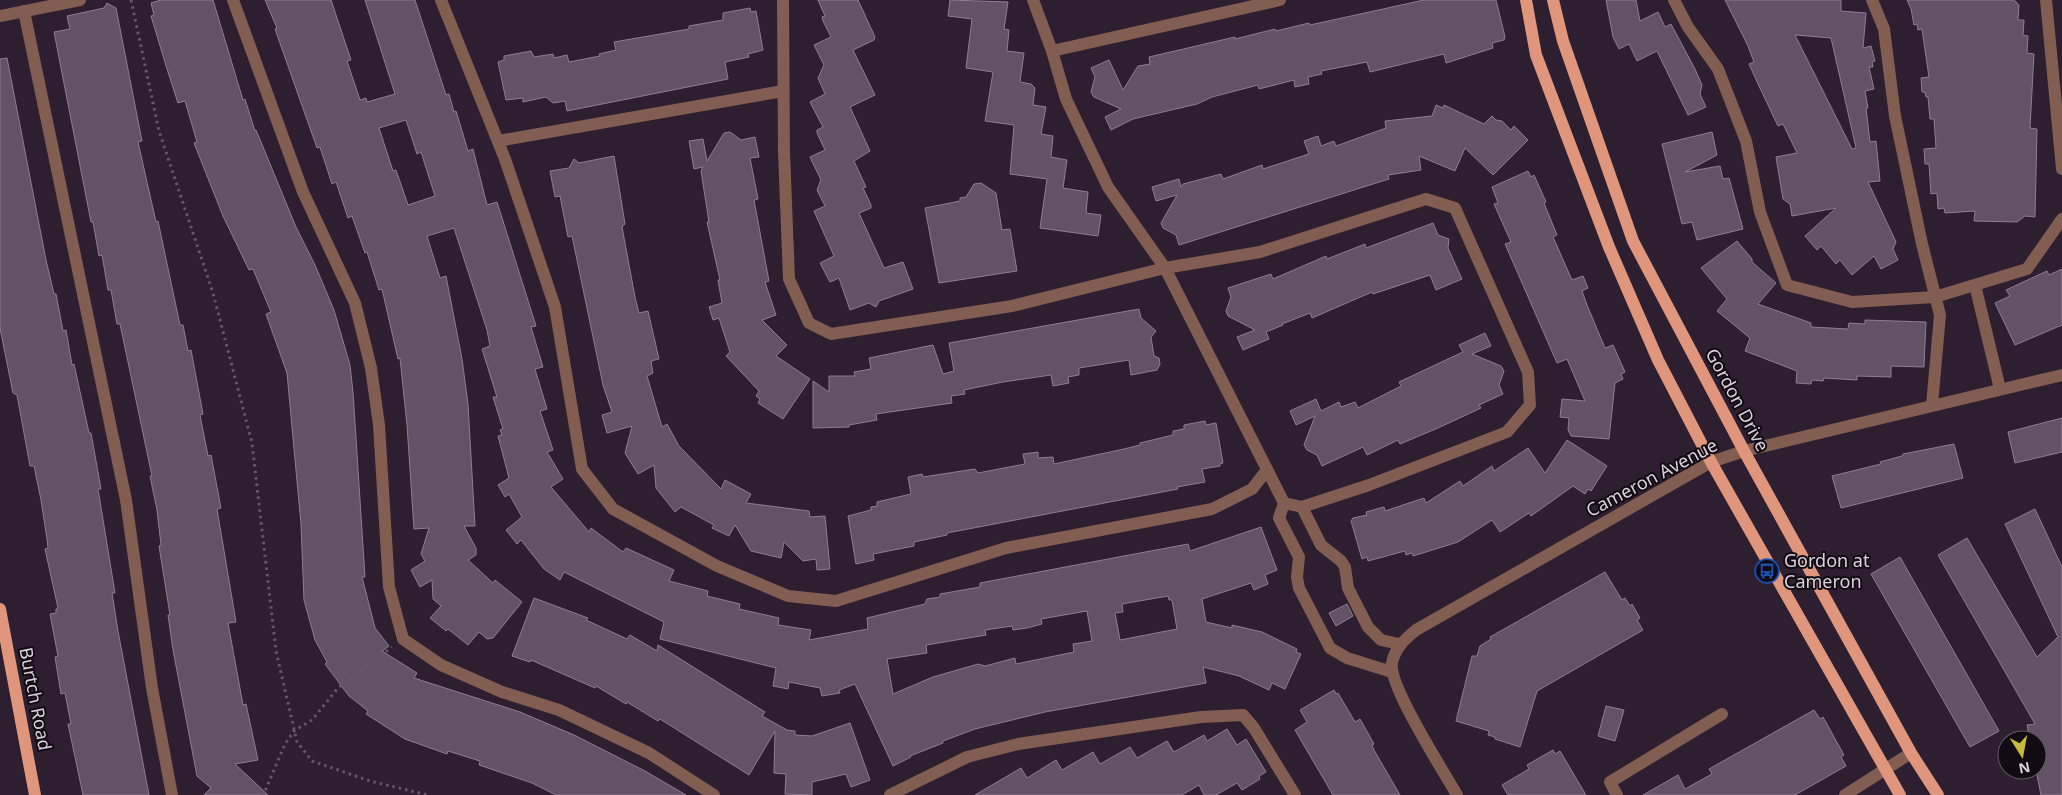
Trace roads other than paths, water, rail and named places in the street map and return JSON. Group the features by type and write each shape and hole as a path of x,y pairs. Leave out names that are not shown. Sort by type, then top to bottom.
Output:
{"main road":[{"path":"1526,0 1536,55 1610,247 1658,360 1712,462 1900,795"},
{"name":"Gordon Drive","path":"1553,0 1563,41 1633,241 1744,451 1911,753 1938,795"},
{"name":"Burtch Road","path":"0,609 35,795"}],"street":[{"path":"0,16 80,0"},
{"path":"233,0 303,192 355,303 371,368 379,425 389,588 403,639 442,665 502,692 559,710 649,752 714,795"},
{"path":"441,0 498,141 555,307 582,469 613,509 726,570 788,596 836,601 1006,548 1212,509 1252,489 1267,470"},
{"path":"783,0 789,279 809,324 831,334 1012,306 1165,268 1260,252 1426,199 1455,208 1528,372 1530,405 1507,432 1369,485 1302,507 1284,503"},
{"path":"1033,0 1052,51 1066,99 1108,186 1165,268 1284,503 1280,518 1299,557 1297,577 1299,588 1330,648 1347,658 1392,672"},
{"path":"1052,51 1280,0"},
{"path":"1674,0 1688,27 1718,69 1746,141 1760,212 1787,285 1852,302 1935,297 2027,268 2062,219"},
{"path":"1872,0 1884,29 1895,116 1940,315 1932,405"},
{"path":"2046,0 2062,169"},
{"path":"24,11 126,500 152,688 172,795"},
{"path":"498,141 784,91"},
{"path":"1975,285 2000,389"},
{"name":"Cameron Avenue","path":"1399,644 1416,630 1712,462 1744,451 2062,375"},
{"path":"1302,507 1321,544 1341,561 1345,568 1348,588 1368,627 1381,640 1399,644 1392,664 1392,672 1399,693 1457,795"},
{"path":"1617,795 1610,782 1722,714"},
{"path":"890,795 967,757 1018,744 1200,718 1243,715 1254,728 1296,795"},
{"path":"1845,795 1911,753"}],"place":[{"name":"Gordon at Cameron","path":"1767,571"}]}
